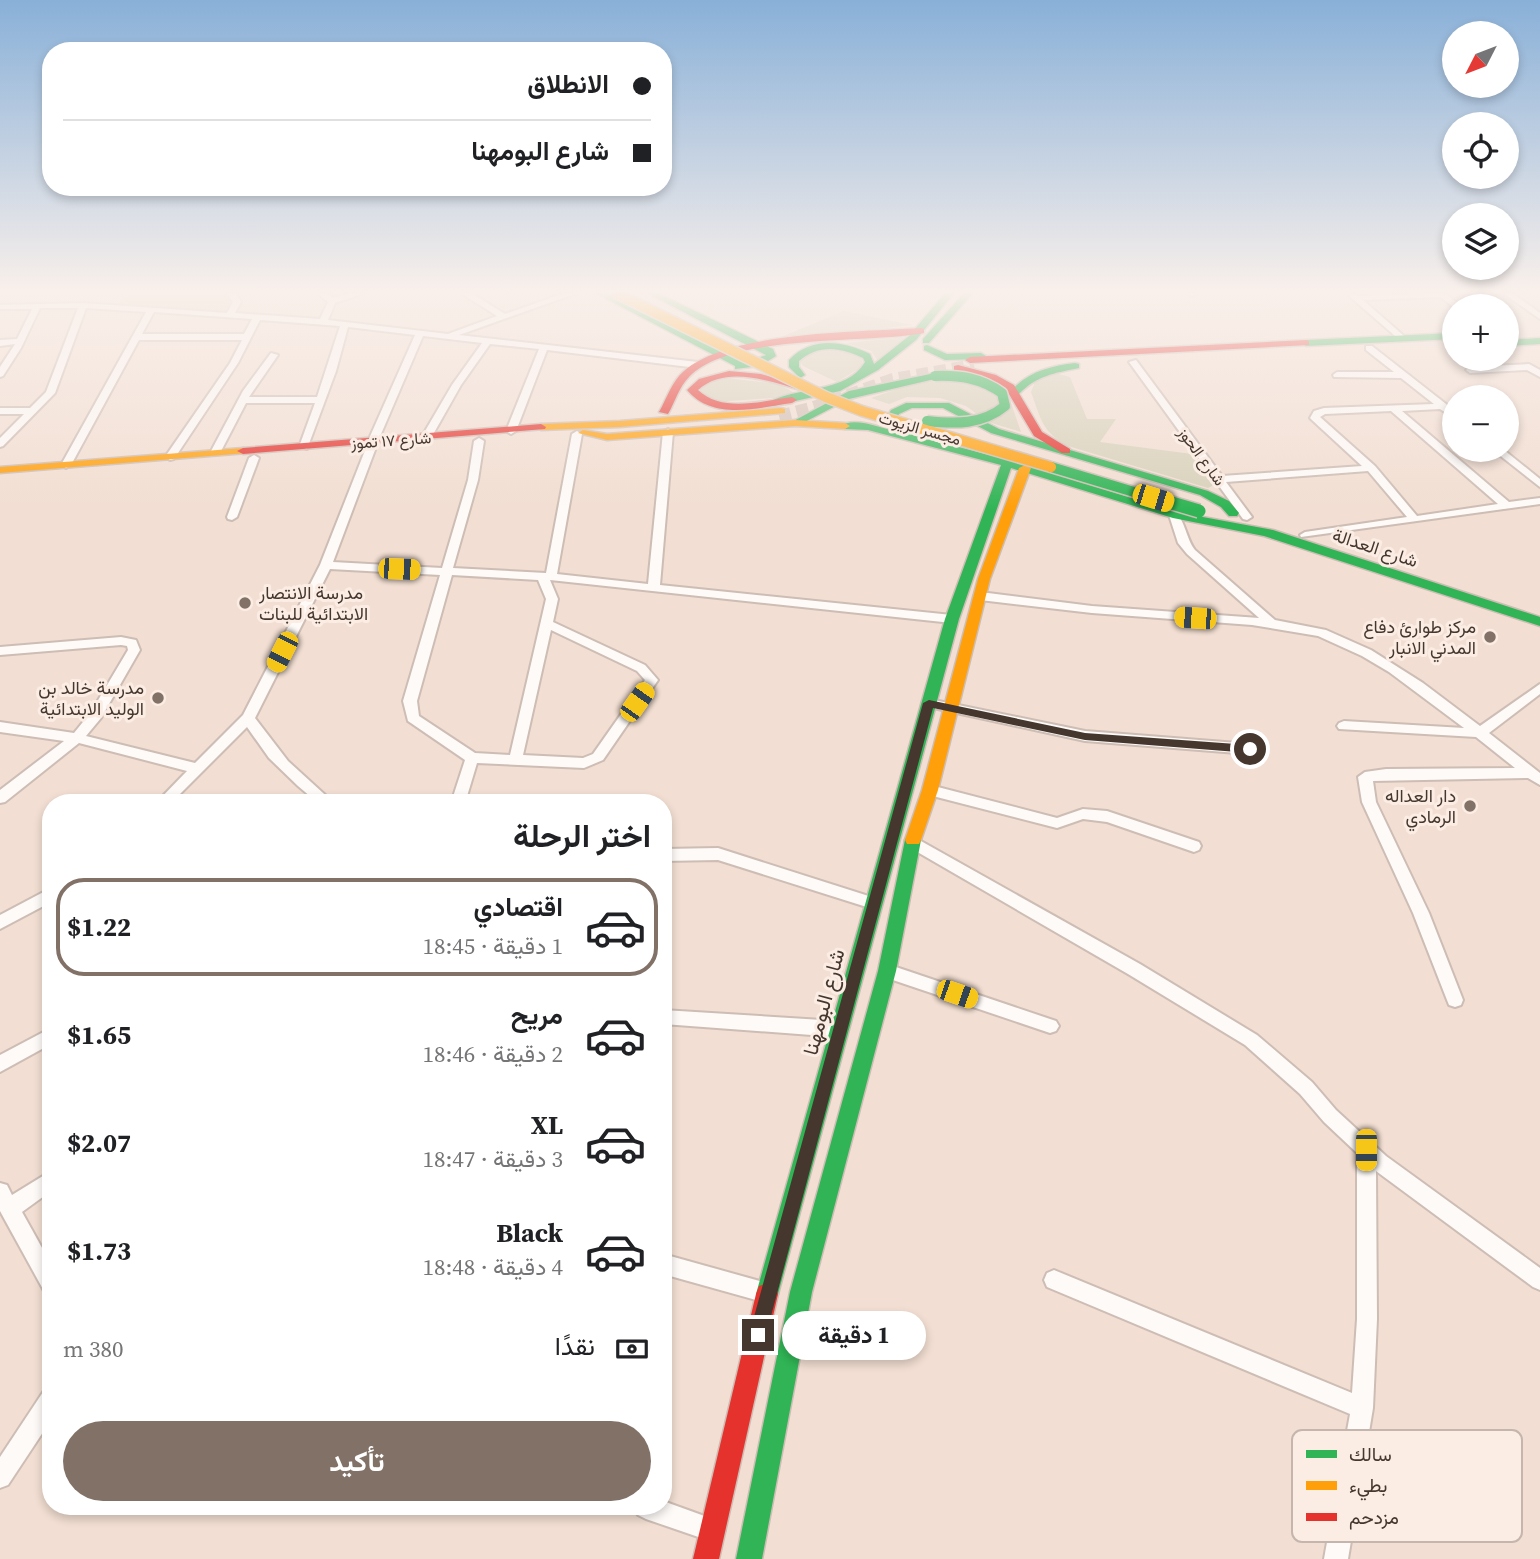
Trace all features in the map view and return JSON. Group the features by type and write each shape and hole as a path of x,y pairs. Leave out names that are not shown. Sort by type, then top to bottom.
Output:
{"main road":[{"path":"664,412 684,377 697,366"},
{"path":"704,366 740,371 811,390"},
{"path":"734,366 740,371"},
{"path":"752,366 703,379 693,386 693,395 705,403 724,406 784,409 843,392 935,376 961,376 985,382 1002,393 1005,405 993,416 975,421 944,423 917,419"},
{"name":"مجسر الزيوت","path":"762,366 811,390 886,419 1203,508"},
{"name":"مجسر الزيوت","path":"781,366 865,403 1203,508"},
{"path":"794,366 800,375"},
{"path":"843,392 867,366"},
{"path":"795,423 843,392 895,366"},
{"path":"952,366 994,377 1015,393 1038,437 1088,460"},
{"path":"1015,393 1032,376 1051,369 1089,366"},
{"path":"905,436 893,426 891,419 895,412 910,405 937,404 957,410 975,423 995,431 1204,493 1240,515"},
{"path":"579,430 614,415 761,405 784,409"},
{"name":"شارع ١٧ تموز","path":"0,470 304,447 371,446 426,438 479,441 784,409"},
{"path":"579,430 607,437 795,423 868,427 1025,468 1174,515 1228,529 1269,533"},
{"name":"شارع ١٧ تموز","path":"0,477 254,458 511,431 579,430"},
{"name":"شارع البومهنا","path":"706,1559 767,1293 838,1029 952,620 1007,463"},
{"path":"749,1559 801,1292 887,971 912,842 930,790 980,596 1025,468"},
{"path":"995,496 1014,500"},
{"name":"شارع العدالة","path":"1203,508 1240,515 1540,608"},
{"name":"شارع العدالة","path":"1203,508 1269,533 1540,622"}],"street":[{"path":"2,440 50,393 62,366"},
{"path":"66,464 122,366"},
{"path":"170,457 232,366"},
{"path":"215,453 243,400 267,366"},
{"path":"304,447 318,400 334,366"},
{"path":"173,794 248,718 326,565 371,446 406,366"},
{"path":"426,438 471,366"},
{"path":"511,431 537,366"},
{"name":"شارع الحوز","path":"1136,366 1219,479 1240,515"},
{"path":"1390,366 1442,404"},
{"path":"1519,368 1529,367 1540,374"},
{"path":"1337,375 1405,375"},
{"path":"243,400 318,400"},
{"path":"1413,518 1371,468 1315,418 1317,413 1324,411 1442,405"},
{"path":"1393,408 1506,505"},
{"path":"0,411 31,411"},
{"path":"516,758 548,624 552,599 547,577 579,430"},
{"path":"654,586 668,432"},
{"path":"479,441 473,480 411,701 413,718 472,758 584,763 598,757 652,680 641,668 548,624"},
{"path":"232,517 254,458"},
{"path":"1513,462 1540,484"},
{"path":"1219,479 1371,468"},
{"path":"1305,535 1540,501"},
{"path":"1174,515 1184,543 1191,552 1275,626"},
{"path":"326,565 547,577 654,586 952,620"},
{"path":"980,596 1069,609 1220,619 1338,638 1386,663 1535,776"},
{"path":"0,651 121,641 132,643 134,650 96,715 77,738 0,798"},
{"path":"1344,726 1480,733 1540,688"},
{"path":"929,703 1085,736 1250,749"},
{"path":"248,718 281,765 316,794"},
{"path":"0,727 77,738 200,769"},
{"path":"461,794 472,758"},
{"path":"1455,1000 1421,913 1369,802 1365,777 1386,774 1535,776"},
{"path":"930,790 1058,823 1070,821 1080,814 1098,814 1194,846"},
{"path":"912,842 1134,969 1251,1040 1306,1088 1379,1162 1540,1280"},
{"path":"672,855 718,854 873,903"},
{"path":"0,923 42,899"},
{"path":"887,971 1050,1026"},
{"path":"672,1018 838,1029"},
{"path":"0,1064 42,1040"},
{"path":"1358,1430 1367,1319 1366,1150"},
{"path":"42,1184 5,1201 42,1268"},
{"path":"672,1267 767,1293"},
{"path":"1055,1280 1362,1408"},
{"path":"0,1477 42,1414"},
{"path":"669,1515 713,1530"}],"shaded area":[{"path":"803,366 863,366 837,382"},
{"path":"1055,373 1070,377 1087,419 1116,419 1100,442 1192,454 1214,485 1208,488 1059,441 1044,424 1031,392 1035,382"},
{"path":"956,376 1010,400 1021,432 988,422 966,406 940,398 907,397 889,404 871,398 918,382"},
{"path":"726,378 779,384 799,396 716,402 698,391 701,384"}],"tunnel":[{"path":"779,416 814,407 893,379 970,366"}],"traffic: fast":[{"path":"739,367 746,366"},
{"path":"794,366 800,375"},
{"path":"836,389 865,371 868,366"},
{"path":"773,403 830,389 877,366"},
{"path":"1015,392 1028,380 1042,373 1075,366"},
{"path":"849,396 935,376"},
{"path":"927,421 979,421 1005,406 1002,393 987,383 962,376 935,376"},
{"path":"795,423 853,393"},
{"path":"905,436 893,426 891,419 895,412 910,405 945,405 995,431 1204,493 1225,504 1233,513"},
{"path":"845,426 868,427 988,458 1177,516 1269,533"},
{"path":"767,1294 952,619 1007,463"},
{"path":"1051,467 1199,511"},
{"path":"1255,529 1540,622"},
{"path":"749,1559 801,1292 887,971 913,840"}],"traffic: slow":[{"path":"763,366 826,397 862,411 1051,467"},
{"path":"541,427 620,424 781,411"},
{"path":"583,433 607,437 795,423 845,426"},
{"path":"0,470 243,451"},
{"path":"913,840 930,790 984,579 1025,468"}],"traffic: jam":[{"path":"664,412 685,375 699,366"},
{"path":"958,368 992,377 1010,387 1038,434 1066,451"},
{"path":"792,400 753,406 725,406 701,399 692,390 702,381 729,374 745,374 804,388"},
{"path":"243,451 541,427"},
{"path":"706,1559 767,1294"}],"place":[{"name":"مدرسة الانتصار الابتدائية للبنات","path":"245,603"},
{"name":"مركز طوارئ دفاع المدني الانبار","path":"1490,637"},
{"name":"مدرسة خالد بن الوليد الابتدائية","path":"158,698"},
{"name":"دار العداله الرمادي","path":"1470,806"}],"route":[{"path":"758,1335 831,1056 929,703 1085,736 1250,749"}]}
